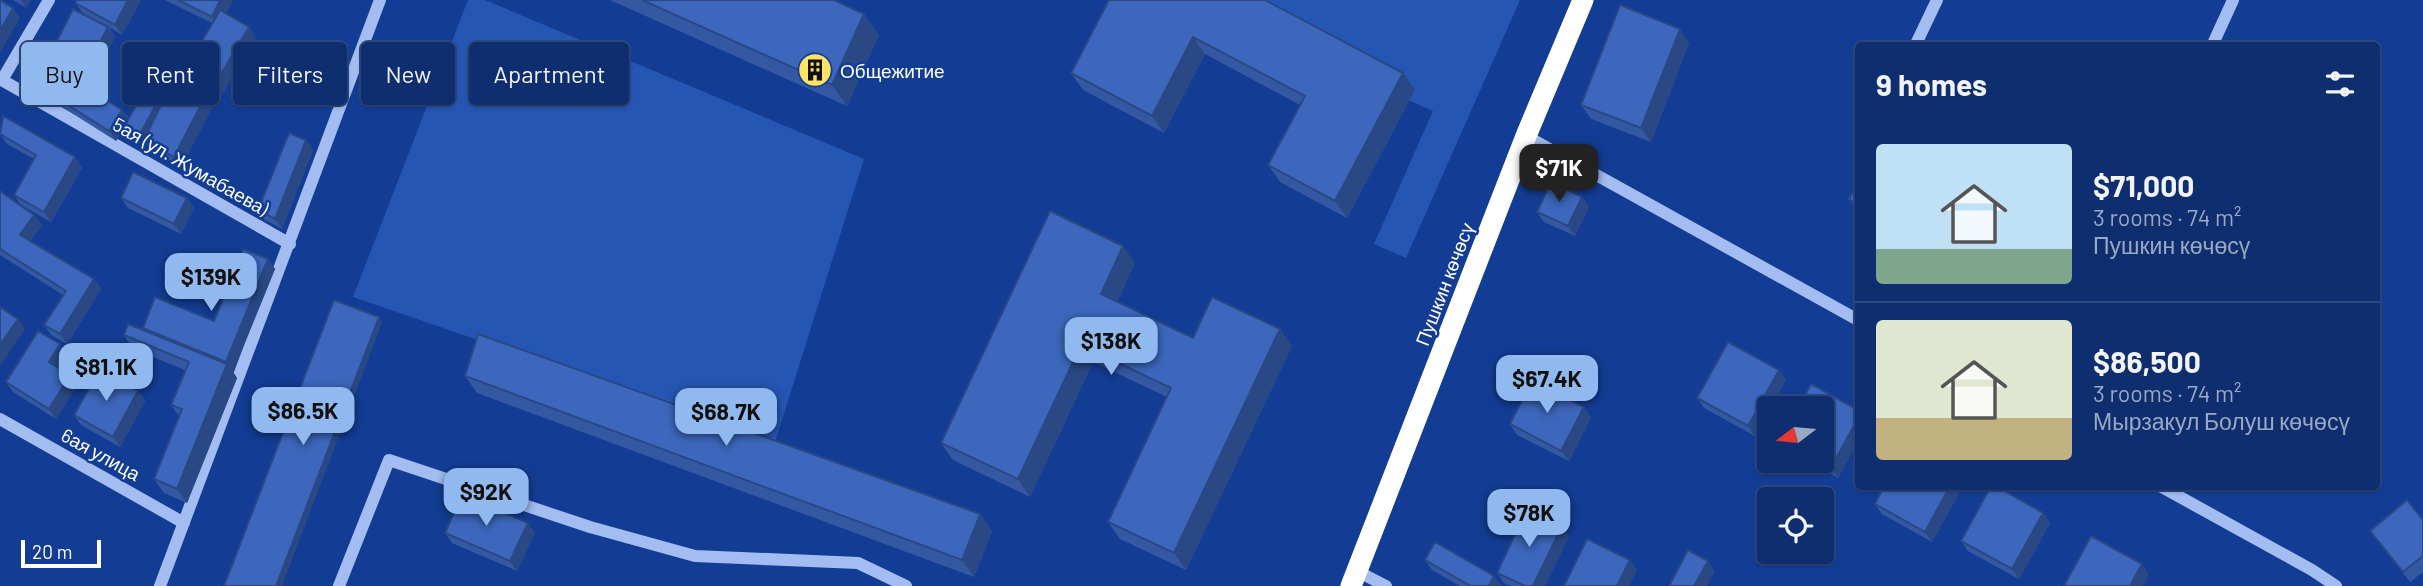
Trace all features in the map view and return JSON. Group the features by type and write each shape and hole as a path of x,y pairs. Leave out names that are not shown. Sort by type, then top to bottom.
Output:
{"highway":[{"name":"Пушкин көчөсү","path":"1354,578 1526,136 1583,0"}],"street":[{"path":"1,79 49,0"},
{"path":"160,586 380,0"},
{"path":"1917,42 1937,0"},
{"path":"2214,42 2233,0"},
{"name":"5ая (ул. Жумабаева)","path":"1,79 290,244"},
{"path":"1526,136 1855,318"},
{"name":"6ая улица","path":"0,419 184,523"},
{"path":"339,586 389,460 590,527 695,556 858,563 906,586"},
{"path":"2167,490 2336,586"},
{"path":"1354,578 1386,586"}],"shaded area":[{"path":"468,0 485,0 585,42 469,42 469,105 629,105 629,60 864,159 775,442 353,297 427,105 455,105 455,42 452,42"},
{"path":"1185,0 1520,0 1406,258 1374,244 1433,111"}],"building":[{"path":"0,0 13,8 0,31"},
{"path":"77,0 128,0 115,25 75,3"},
{"path":"178,0 220,0 212,17"},
{"name":"Общежитие","path":"642,0 834,0 864,14 832,85"},
{"path":"1109,0 1265,0 1403,73 1335,201 1268,165 1305,96 1193,37 1152,116 1071,73"},
{"path":"1620,5 1680,29 1641,128 1581,105"},
{"path":"73,9 108,27 100,42 56,42"},
{"path":"220,10 249,27 240,42 233,42 233,54 219,77 219,42 202,42"},
{"path":"108,101 122,110 109,131 68,105 108,105"},
{"path":"136,105 156,105 138,138 124,127"},
{"path":"161,105 201,105 174,157 144,140"},
{"path":"3,116 75,157 44,212 14,195 36,155 0,134"},
{"path":"289,133 306,140 275,219 258,210"},
{"path":"133,172 187,198 174,224 121,198"},
{"path":"1551,182 1582,197 1568,226 1537,212"},
{"path":"1855,188 1855,203 1849,199"},
{"path":"0,191 34,215 20,235 94,279 60,334 44,325 66,291 0,249"},
{"path":"1050,211 1123,246 1101,294 1193,338 1212,297 1280,329 1174,553 1108,522 1171,388 1081,345 1018,479 941,443"},
{"path":"243,249 268,259 226,362 143,328 155,297 214,321"},
{"path":"334,300 379,317 276,586 224,586"},
{"path":"0,307 18,319 0,345"},
{"path":"128,324 227,364 177,489 154,479 182,409 171,405 189,362 124,335"},
{"path":"38,331 60,344 49,362 70,375 49,409 6,382"},
{"path":"478,334 980,514 962,560 465,376"},
{"path":"1728,342 1779,370 1765,396 1757,396 1757,410 1748,426 1697,398"},
{"path":"100,369 138,391 113,437 74,415"},
{"path":"1532,380 1584,407 1561,451 1510,424"},
{"path":"1811,384 1833,396 1804,396"},
{"path":"1834,397 1855,408 1855,424 1834,462"},
{"path":"1882,490 1948,490 1925,532 1875,504"},
{"path":"1989,490 2003,490 2043,513 2012,569 1961,541"},
{"path":"462,494 528,523 510,561 445,533"},
{"path":"2407,500 2423,520 2423,556 2403,572 2370,531"},
{"path":"1527,509 1562,526 1533,586 1525,586 1497,573"},
{"path":"2091,536 2142,564 2130,586 2064,586"},
{"path":"1587,539 1630,560 1617,586 1564,586"},
{"path":"1435,542 1494,576 1489,586 1471,586 1425,560"},
{"path":"1688,550 1708,561 1694,586 1669,586"}],"place":[{"name":"Общежитие","path":"815,70"}]}
